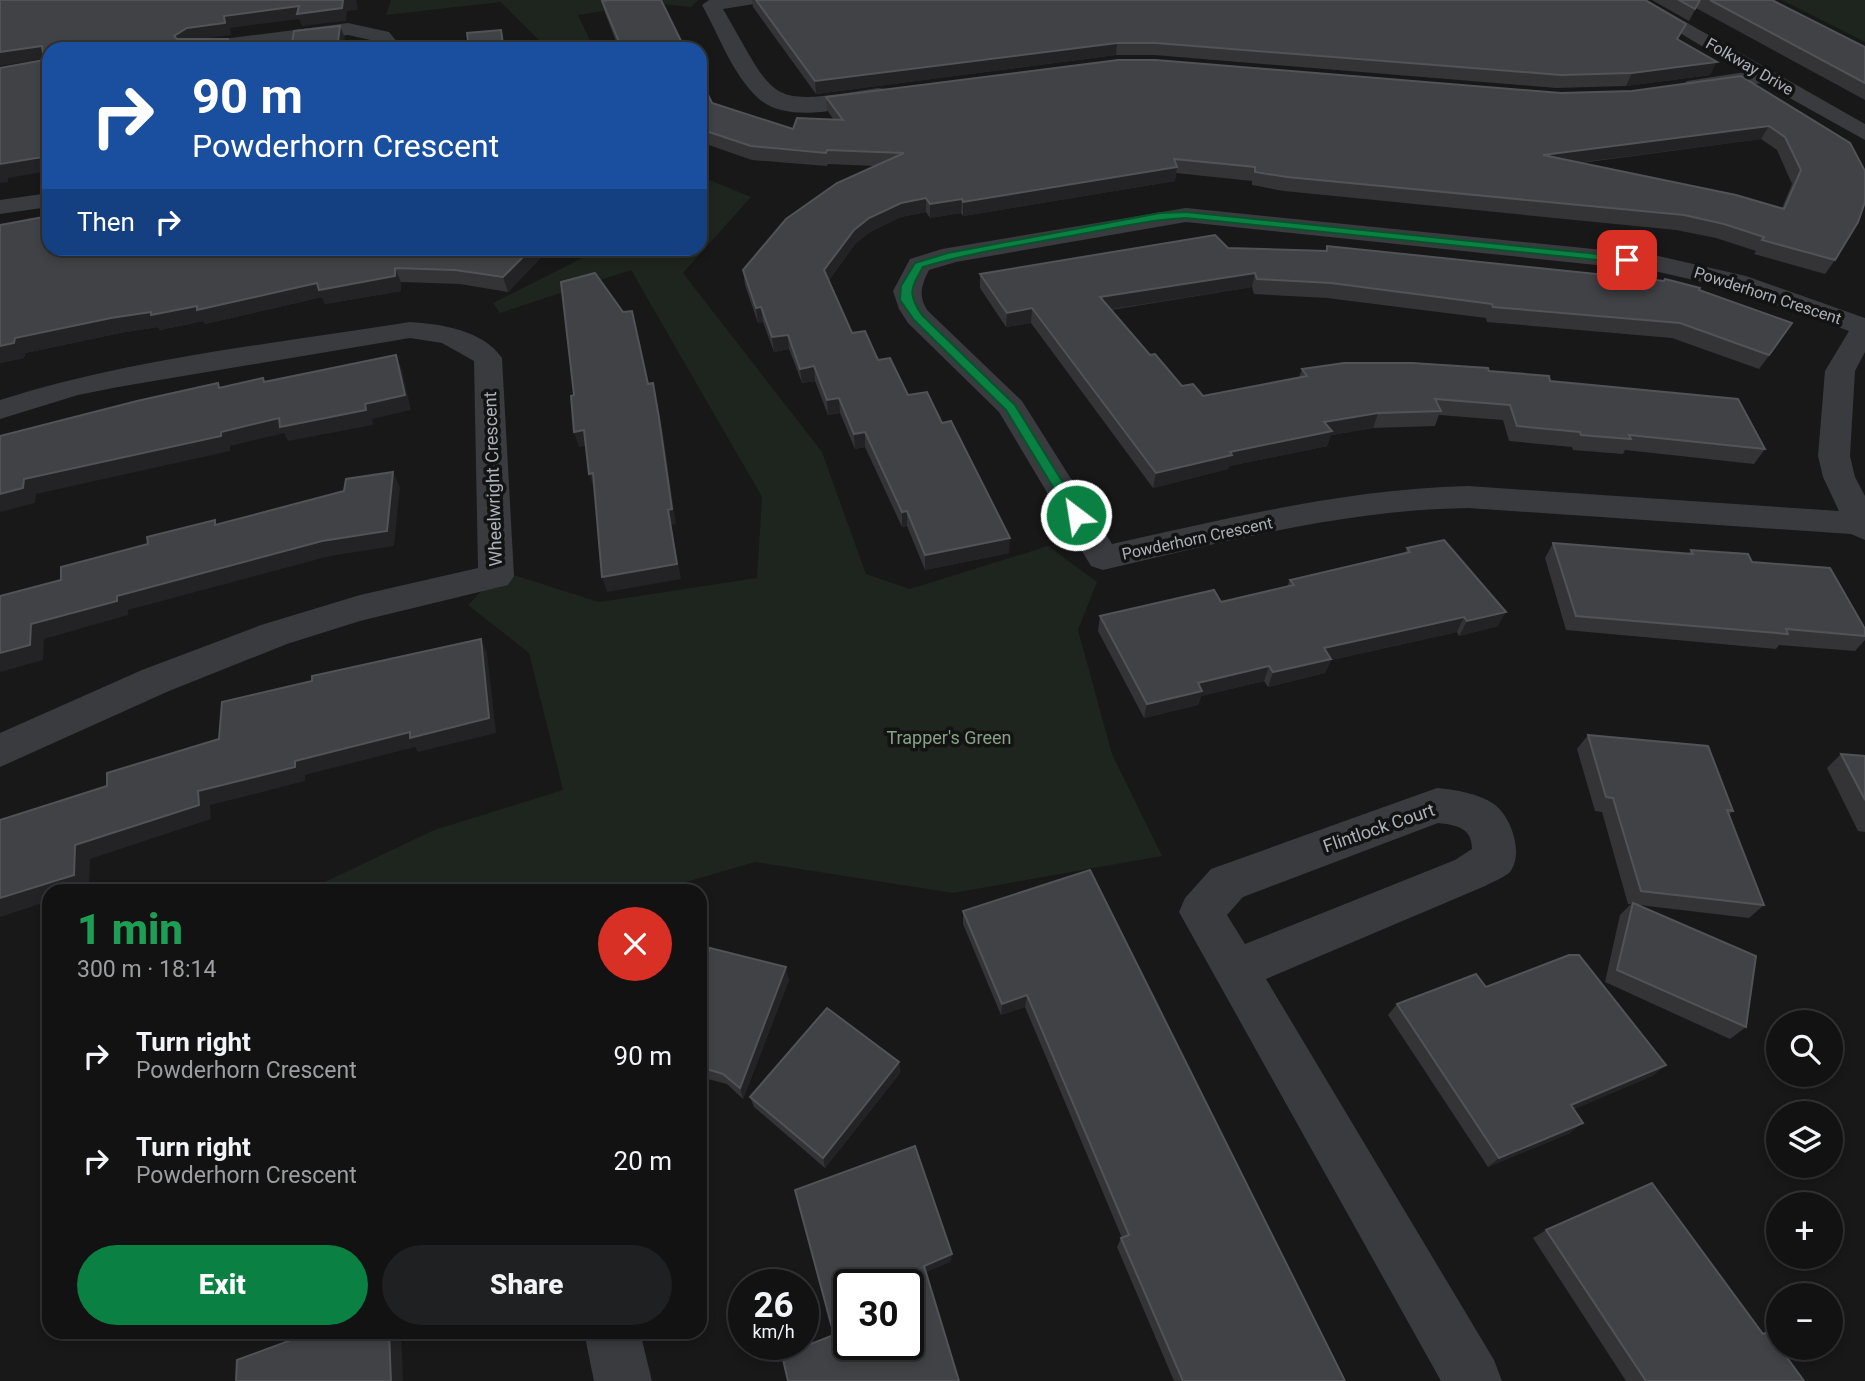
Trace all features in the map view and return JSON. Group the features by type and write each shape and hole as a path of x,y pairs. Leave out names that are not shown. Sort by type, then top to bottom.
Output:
{"street":[{"path":"747,0 711,5 761,89 774,100 800,105 896,92"},
{"name":"Folkway Drive","path":"1634,0 1865,133"},
{"path":"247,42 348,29 382,36 387,42"},
{"path":"1675,88 1766,76"},
{"path":"0,207 42,201"},
{"name":"Powderhorn Crescent","path":"1864,526 1468,497 1411,496 1364,501 1102,558 1011,407 918,317 906,300 907,286 919,265 1160,216 1186,215 1654,263 1737,282 1865,327"},
{"path":"1864,526 1839,477 1834,456 1840,371 1865,327"},
{"name":"Wheelwright Crescent","path":"0,410 72,387 118,378 410,330 442,332 474,346 488,358 496,576 317,620 240,646 164,676 0,751"},
{"name":"Flintlock Court","path":"1235,970 1470,873 1494,859 1495,840 1486,821 1469,809 1437,805 1227,883 1200,912 1473,1381"},
{"path":"614,1339 623,1381"}],"green space":[{"path":"391,0 698,0 691,7 655,3 578,15 591,42 541,42 501,2 386,15"},
{"path":"1782,0 1865,0 1865,42"},
{"name":"Trapper's Green","path":"707,179 751,197 707,246"},
{"name":"Trapper's Green","path":"586,256 698,256 683,273 822,452 866,574 910,589 1048,546 1097,582 1078,630 1112,754 1162,856 953,893 755,862 679,884 321,884 434,830 563,790 529,653 468,605 501,571 599,602 757,578 762,497 631,270 500,313 493,303"}],"building":[{"path":"0,0 343,0 342,8 297,14 299,6 224,16 225,23 187,28 174,36 177,39 228,39 229,42 42,42 42,46 0,52"},
{"path":"661,0 682,42 619,42 602,1"},
{"path":"756,0 1645,0 1686,24 1677,39 1717,62 1632,73 1561,75 1156,43 1117,43 815,81"},
{"path":"1679,0 1700,0 1695,9"},
{"path":"1710,0 1772,0 1865,47 1865,83"},
{"path":"340,26 338,42 292,42 294,31"},
{"path":"501,30 503,42 468,42 467,33"},
{"path":"42,60 42,157 0,164 0,68"},
{"path":"1118,60 1156,60 1561,93 1632,91 1741,76 1850,143 1865,171 1865,202 1858,222 1835,260 1762,240 1764,237 1724,224 1684,215 1287,177 1255,172 1255,167 1174,159 1177,167 963,202 962,199 930,204 926,198 901,203 869,218 854,230 824,270 852,333 865,331 878,360 890,358 908,395 927,392 942,423 951,421 1010,538 925,555 907,511 902,512 865,432 854,434 839,398 827,400 814,366 800,369 788,335 772,337 761,307 756,308 743,270 786,219 837,183 904,153 827,150 826,153 751,146 707,131 707,93 712,103 793,129 797,118 843,120 826,97","holes":["1769,126 1785,137 1801,170 1784,209 1736,195 1543,155"]},
{"path":"42,217 42,256 524,256 503,277 455,270 395,268 395,276 319,290 317,283 197,310 197,306 151,315 151,312 111,318 15,338 14,343 0,346 0,225"},
{"path":"1215,235 1228,248 1327,251 1327,246 1665,279 1700,288 1699,290 1792,323 1769,355 1680,323 1493,307 1492,304 1331,283 1257,279 1255,273 1100,297 1150,355 1155,354 1182,386 1193,384 1203,396 1307,376 1302,369 1344,363 1412,363 1488,368 1489,371 1549,376 1550,381 1738,399 1765,449 1629,435 1631,439 1581,435 1580,432 1517,426 1510,405 1435,399 1441,411 1378,413 1324,422 1332,431 1230,452 1232,455 1156,473 1032,308 1007,313 980,274"},
{"path":"595,273 623,312 632,311 648,384 653,383 672,509 668,510 677,564 602,577 593,473 589,474 584,430 574,432 571,396 574,395 561,282"},
{"path":"396,355 405,395 365,404 366,410 280,427 279,418 221,432 221,436 24,479 23,488 0,494 0,436 218,383 219,388 263,378 264,382"},
{"path":"393,472 387,531 322,541 117,596 117,601 31,624 30,645 0,653 0,596 61,580 61,567 148,544 147,537 215,520 215,525 344,491 346,479"},
{"path":"1444,540 1506,612 1467,621 1464,617 1324,648 1331,659 1273,672 1269,666 1198,683 1202,691 1147,704 1100,616 1214,590 1221,602 1294,585 1290,580 1410,552 1407,548"},
{"path":"1553,543 1693,554 1691,550 1748,554 1752,562 1830,568 1865,629 1865,636 1786,629 1788,634 1576,616"},
{"path":"481,639 489,718 410,738 410,732 295,761 295,767 198,791 199,805 75,845 74,875 0,898 0,820 107,786 107,773 219,739 222,702 312,681 312,676"},
{"path":"1588,735 1708,746 1733,811 1727,810 1764,905 1641,891 1613,798 1606,797"},
{"path":"1841,754 1865,756 1865,800"},
{"path":"1090,870 1345,1381 1183,1381 1121,1238 1129,1235 1027,995 1002,1004 963,911"},
{"path":"1633,903 1756,956 1746,1027 1617,970"},
{"path":"710,948 786,967 740,1088 723,1074 707,1069 707,955"},
{"path":"1569,955 1579,955 1666,1065 1571,1105 1583,1123 1499,1158 1397,1004 1476,974 1486,987"},
{"path":"827,1008 899,1062 823,1158 750,1097"},
{"path":"915,1146 952,1254 924,1266 959,1381 788,1381 783,1360 819,1360 819,1341 833,1335 833,1360 924,1360 924,1269 833,1269 833,1331 819,1279 819,1269 816,1269 795,1190"},
{"path":"1652,1183 1763,1334 1766,1333 1766,1360 1789,1360 1804,1381 1646,1381 1546,1230"},
{"path":"294,1339 389,1339 391,1381 236,1381 237,1360"}],"route":[{"path":"1076,515 1011,407 918,317 906,300 907,286 919,265 951,256 1160,216 1186,215 1227,217 1627,260"}]}
